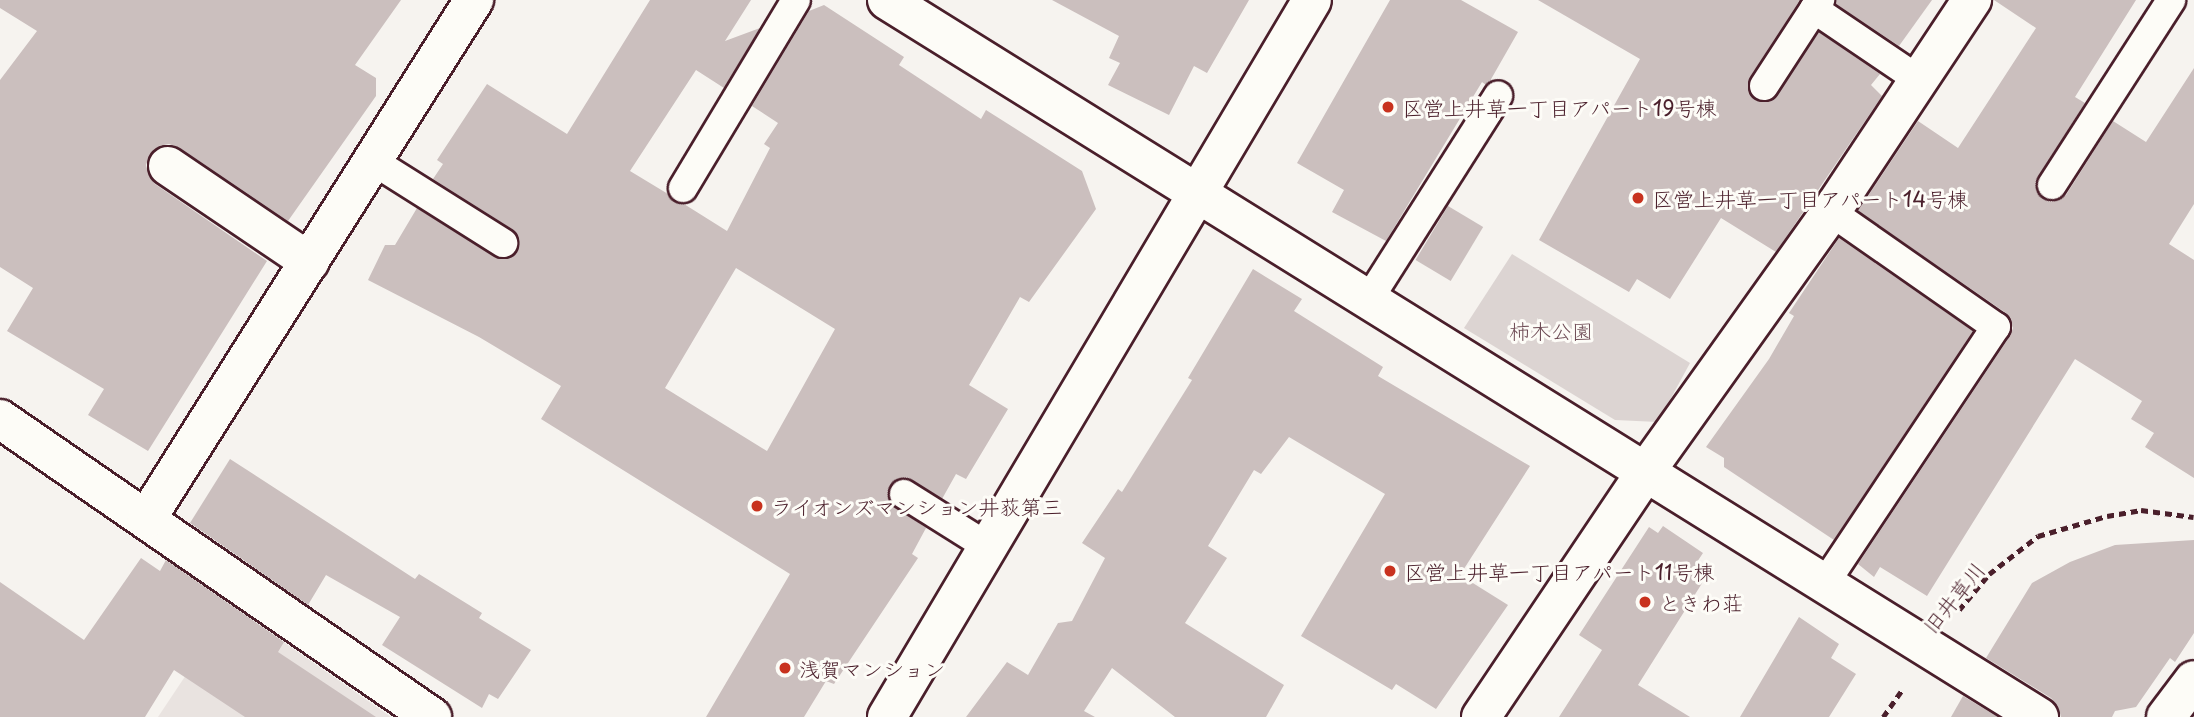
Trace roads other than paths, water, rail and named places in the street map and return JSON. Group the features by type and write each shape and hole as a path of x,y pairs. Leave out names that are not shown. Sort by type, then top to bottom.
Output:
{"street":[{"path":"147,518 474,0"},
{"path":"887,0 2039,717"},
{"path":"887,717 1312,0"},
{"path":"1480,717 1646,471 1831,212 1972,0"},
{"path":"168,166 310,262"},
{"path":"0,419 432,717"},
{"path":"2166,717 2194,680"}],"lane":[{"path":"683,188 796,0"},
{"path":"2052,185 2171,0"},
{"path":"1764,86 1817,4 1920,80"},
{"path":"1368,299 1498,96"},
{"path":"373,161 503,243"},
{"path":"1825,583 1996,327 1831,212"},
{"path":"904,494 988,547"}],"place":[{"name":"区営上井草一丁目アパート19号棟","path":"1388,107"},
{"name":"区営上井草一丁目アパート14号棟","path":"1638,198"},
{"name":"ライオンズマンション井荻第三","path":"757,506"},
{"name":"区営上井草一丁目アパート11号棟","path":"1390,571"},
{"name":"ときわ荘","path":"1645,602"},
{"name":"浅賀マンション","path":"785,668"}],"park label":[{"name":"柿木公園","path":"1551,330"}]}
